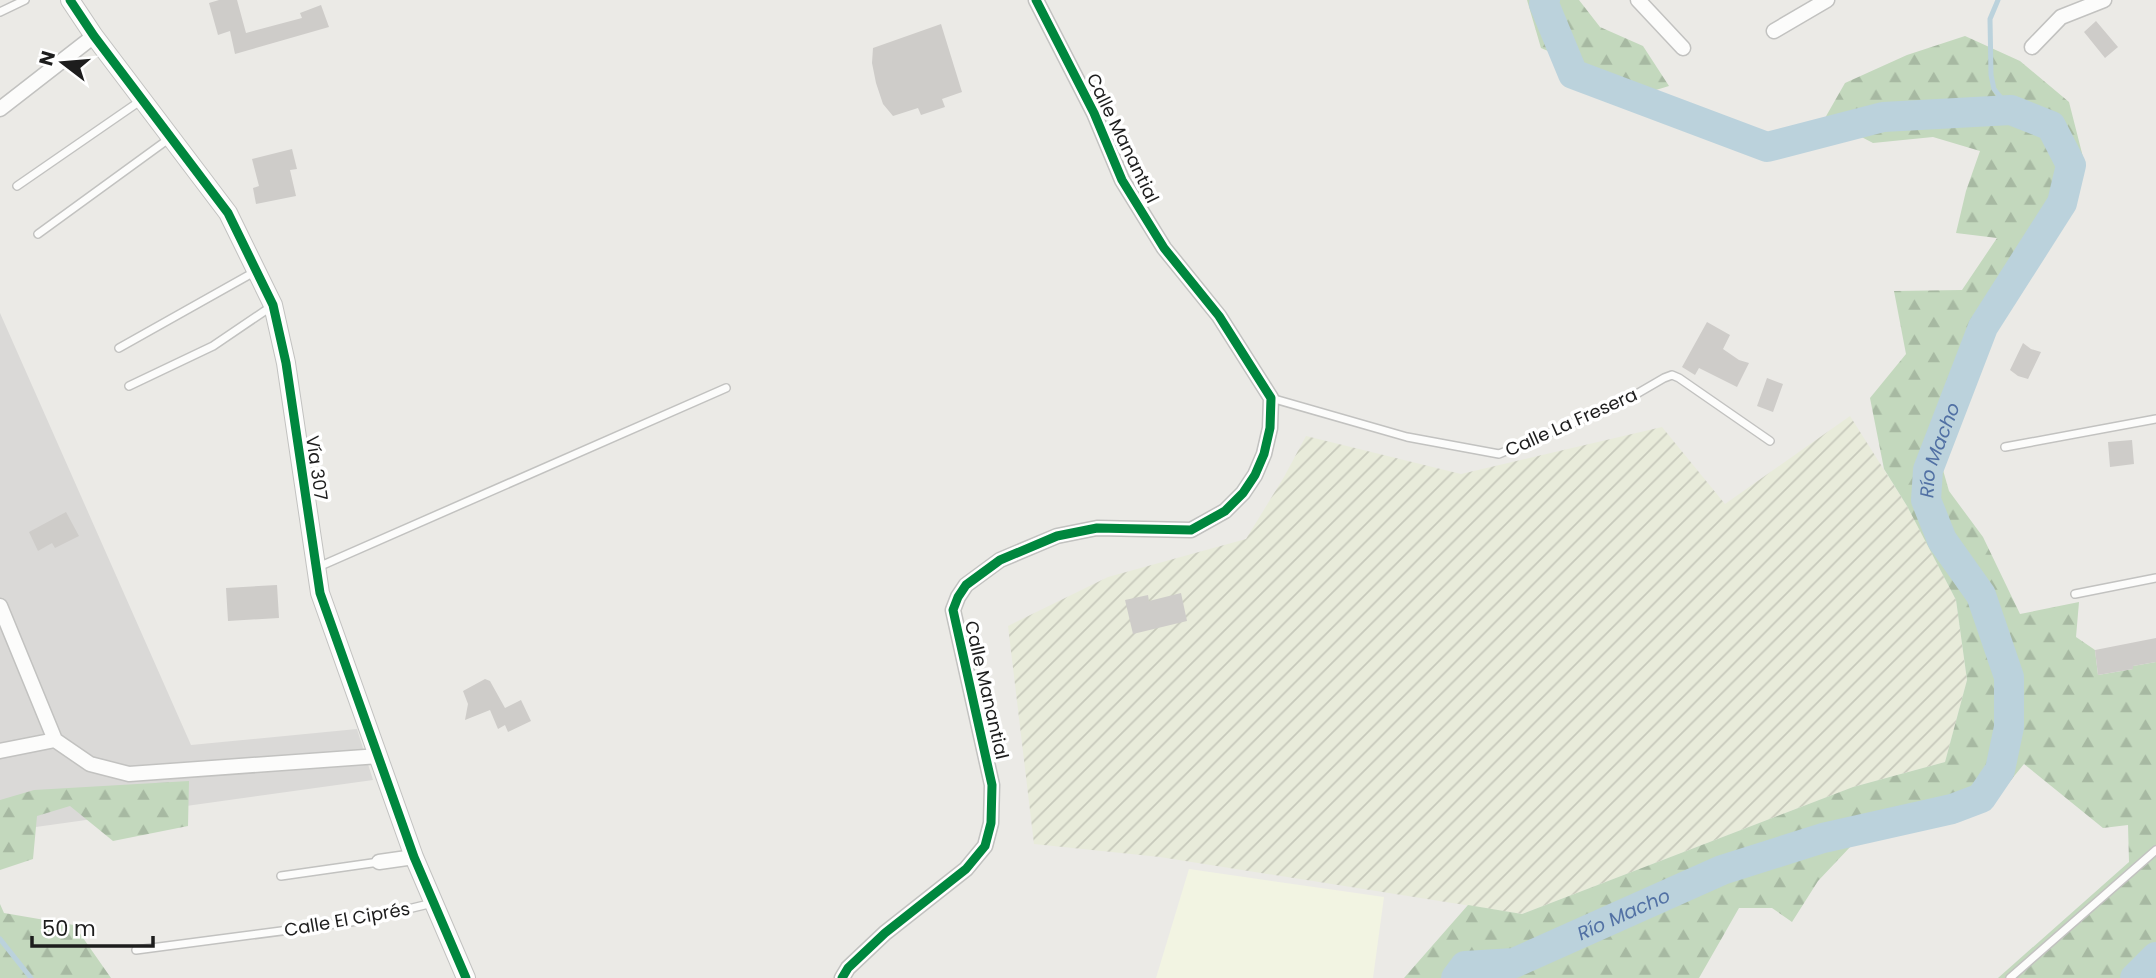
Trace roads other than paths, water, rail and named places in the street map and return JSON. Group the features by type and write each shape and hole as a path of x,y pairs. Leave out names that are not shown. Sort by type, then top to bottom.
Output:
{"street":[{"name":"Vía 307","path":"70,0 94,36 228,213 273,305 286,363 320,593 414,857 466,978"},
{"name":"Calle Manantial","path":"842,978 848,968 885,933 966,869 985,846 991,822 992,785 953,610 966,585 1000,560 1057,536 1097,528 1191,530 1225,511 1243,493 1264,454 1270,428 1271,398 1219,316 1164,248 1122,180 1094,113 1037,0"},
{"path":"1638,0 1683,48"},
{"path":"1774,31 1827,0"},
{"path":"2032,47 2061,17 2104,0"},
{"path":"0,110 94,36"},
{"path":"0,606 55,740 90,764 129,774 379,756"},
{"path":"0,751 55,740"},
{"path":"379,862 414,857"}],"lane":[{"path":"0,12 25,0"},
{"path":"17,186 143,99"},
{"path":"38,234 172,136"},
{"path":"119,348 257,271"},
{"path":"129,386 213,346 273,305"},
{"name":"Calle La Fresera","path":"1271,398 1407,437 1499,454 1621,403 1672,376 1679,378 1770,441"},
{"path":"316,568 726,388"},
{"path":"2005,447 2156,419"},
{"path":"2074,594 2156,578"},
{"path":"2010,978 2156,850"},
{"path":"281,876 379,862"},
{"name":"Calle El Ciprés","path":"136,950 358,921 433,903"}],"waterway":[{"name":"Río Macho","path":"1456,978 1465,966 1514,963 1722,870 1823,838 1952,809 1981,798 2000,770 2009,727 2009,677 1981,595 1942,540 1926,500 1928,470 1983,327 2062,203 2071,165 2051,126 2011,110 1883,117 1767,147 1573,74 1544,4 1545,0"},
{"path":"1998,0 1990,19 1991,75 1994,89 2011,110"},
{"path":"0,939 31,978"},
{"path":"2135,978 2156,957"}]}
